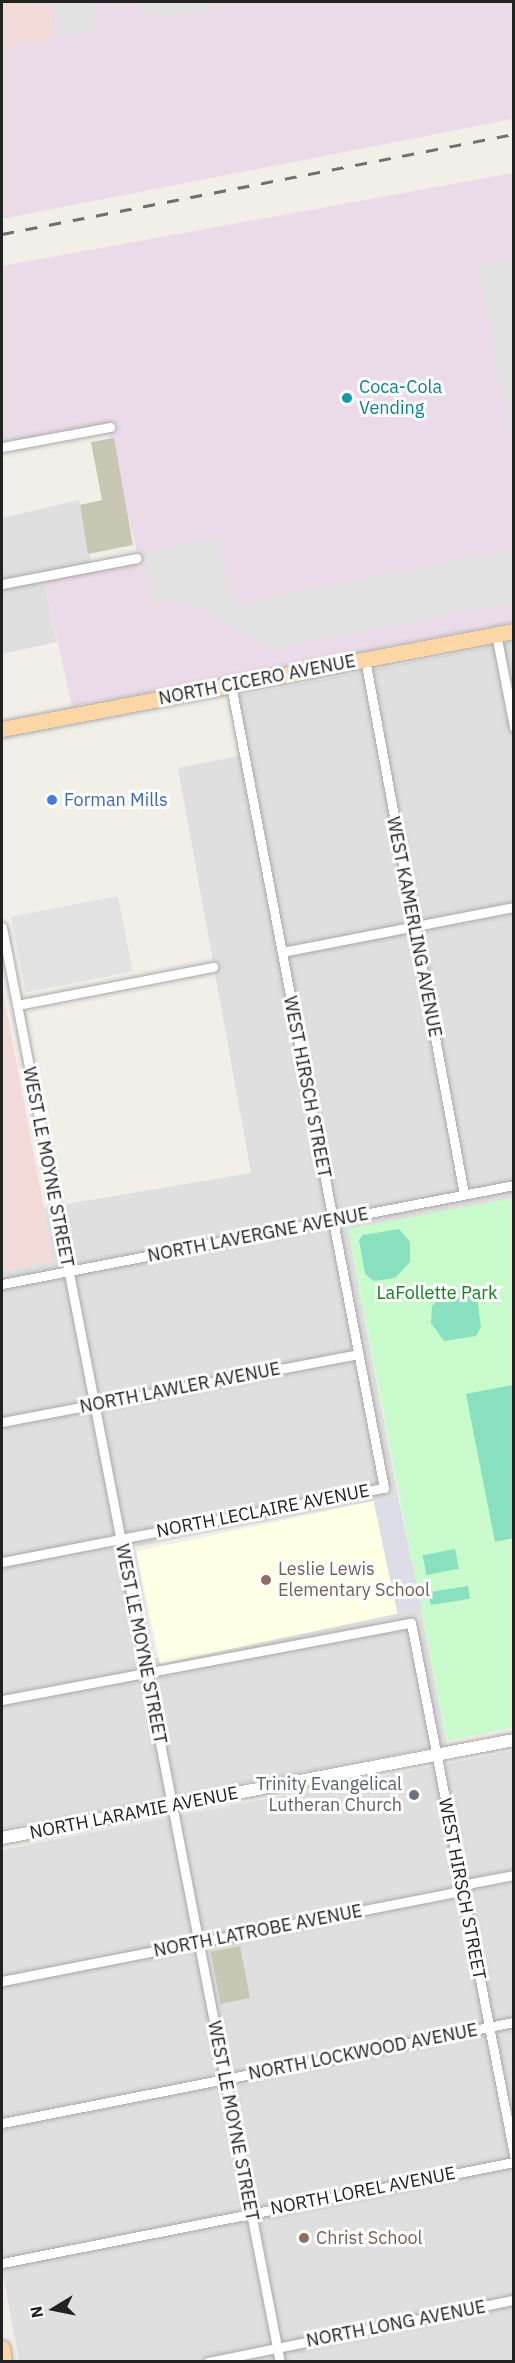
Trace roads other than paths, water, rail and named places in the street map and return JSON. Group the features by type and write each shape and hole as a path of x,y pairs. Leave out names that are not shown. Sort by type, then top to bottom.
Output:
{"main road":[{"name":"NORTH CICERO AVENUE","path":"2,729 513,631"},
{"path":"2,2348 3,2361"}],"street":[{"path":"2,447 111,427"},
{"path":"2,584 137,558"},
{"path":"496,634 513,727"},
{"name":"WEST KAMERLING AVENUE","path":"365,659 464,1194"},
{"name":"WEST HIRSCH STREET","path":"231,685 384,1488"},
{"path":"282,952 513,907"},
{"name":"WEST LE MOYNE STREET","path":"2,927 279,2361"},
{"path":"17,1005 213,967"},
{"name":"NORTH LAVERGNE AVENUE","path":"2,1284 513,1185"},
{"name":"NORTH LAWLER AVENUE","path":"2,1422 358,1354"},
{"name":"NORTH LECLAIRE AVENUE","path":"2,1562 384,1488"},
{"name":"WEST HIRSCH STREET","path":"146,1673 411,1623 513,2155"},
{"path":"2,1700 146,1673"},
{"name":"NORTH LARAMIE AVENUE","path":"2,1838 513,1740"},
{"name":"NORTH LATROBE AVENUE","path":"2,1981 199,1943 462,1888 513,1875"},
{"name":"NORTH LOCKWOOD AVENUE","path":"2,2123 513,2022"},
{"name":"NORTH LOREL AVENUE","path":"2,2263 513,2162"},
{"name":"NORTH LONG AVENUE","path":"208,2361 513,2300"}],"railway":[{"path":"2,234 514,134"}],"place":[{"name":"Coca-Cola Vending","path":"347,398"},
{"name":"Forman Mills","path":"52,800"},
{"name":"Leslie Lewis Elementary School","path":"266,1580"},
{"name":"Trinity Evangelical Lutheran Church","path":"414,1795"},
{"name":"Christ School","path":"304,2238"}],"park label":[{"name":"LaFollette Park","path":"437,1293"}]}
